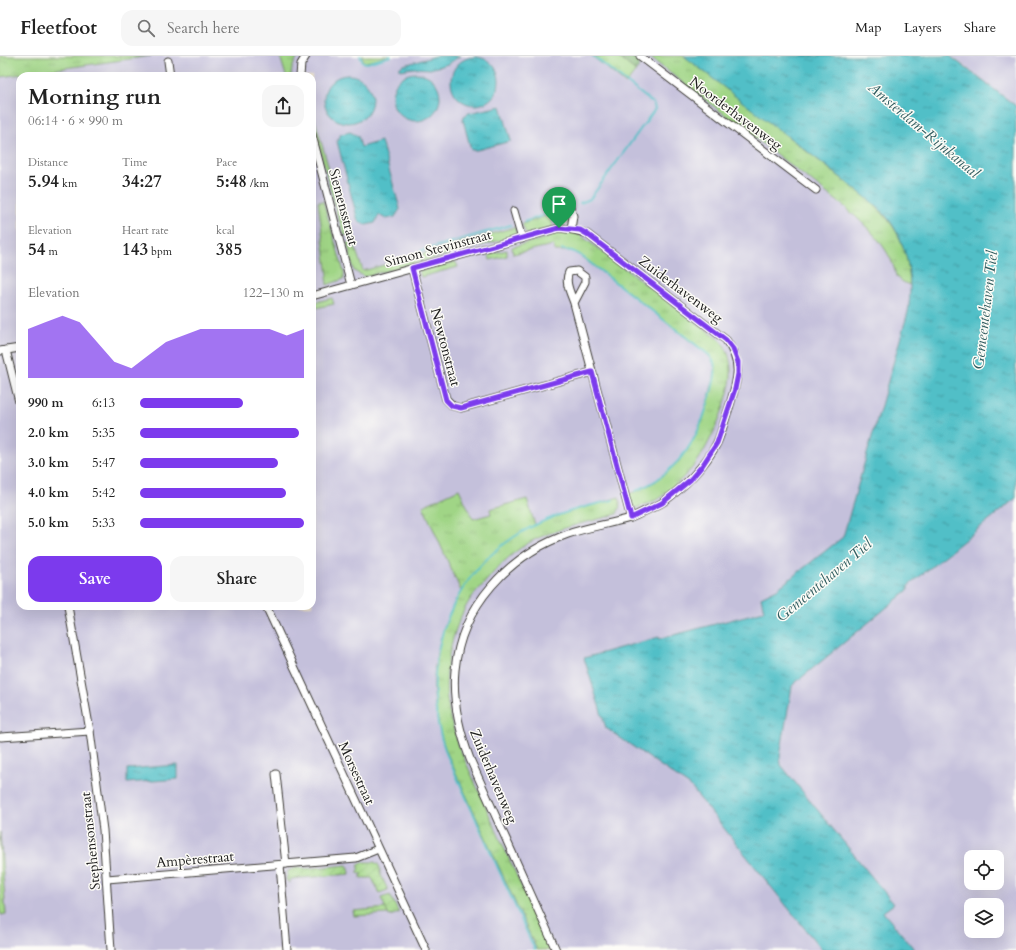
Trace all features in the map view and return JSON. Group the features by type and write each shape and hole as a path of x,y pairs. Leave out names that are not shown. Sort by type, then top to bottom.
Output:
{"street":[{"path":"300,72 301,64 306,56"},
{"name":"Noorderhavenweg","path":"640,56 816,190"},
{"path":"168,60 170,72"},
{"name":"Siemensstraat","path":"316,150 351,285"},
{"path":"569,203 573,216 571,229"},
{"path":"514,210 522,238"},
{"name":"Simon Stevinstraat","path":"316,295 559,228 571,229"},
{"name":"Zuiderhavenweg","path":"556,950 470,759 461,734 455,695 455,671 458,650 467,624 482,597 498,577 519,559 545,544 569,534 631,518 662,503 690,480 702,466 717,443 735,389 738,374 738,362 733,349 726,340 587,234 580,230 571,229"},
{"name":"Newtonstraat","path":"412,268 446,400 452,406 461,408 592,372"},
{"path":"574,303 631,518"},
{"path":"16,348 3,350 16,393"},
{"name":"Stephensonstraat","path":"69,610 90,731 103,830 111,950"},
{"name":"Morsestraat","path":"268,610 426,950"},
{"path":"1,737 90,731"},
{"path":"276,774 283,864 287,950"},
{"name":"Ampèrestraat","path":"107,879 356,858 378,849"}],"shaded area":[{"path":"112,56 664,56 927,260 851,535 696,782 830,950 0,950 0,75 16,72 16,610 316,610 316,72 18,72"},
{"path":"951,56 1016,56 1016,106"},
{"path":"1016,490 1016,950 906,950 775,764 789,683"}],"green space":[{"path":"0,56 151,56 36,72 16,72 16,75 0,77"},
{"path":"280,56 298,56 292,72 285,72"},
{"path":"362,56 389,56 364,63"},
{"path":"592,56 617,56 636,71 626,84"},
{"path":"617,56 630,57 638,60 639,66 636,71"},
{"path":"648,56 684,56 867,198 886,217 899,236 907,258 910,285 903,282 896,276 893,265 883,246 845,207"},
{"path":"316,124 348,235 345,236 338,218 316,136"},
{"path":"323,201 344,272 344,279 327,285 326,277 328,276 318,202"},
{"path":"567,211 568,223 563,226 558,226 555,213"},
{"path":"550,215 553,227 526,234 522,224"},
{"path":"515,227 517,236 364,277 354,271 347,243 353,241 363,271"},
{"path":"563,228 580,235 721,341 726,348 730,359 731,372 728,394 712,436 699,459 685,476 656,500 636,508 628,502 626,495 644,488 659,479 684,455 693,440 707,407 715,368 711,358 701,349 634,296 572,251 555,251 553,245 513,254 512,247 550,237 548,230"},
{"path":"507,250 507,256 490,260 489,254"},
{"path":"456,262 458,267 421,277 419,271"},
{"path":"332,298 334,304 316,308 316,302"},
{"path":"459,489 473,519 491,514 490,509 527,499 535,525 562,514 619,497 620,499 620,506 617,514 565,528 536,539 522,547 503,562 471,598 459,622 450,650 446,678 446,692 451,721 459,747 550,950 537,950 447,753 440,732 434,691 434,670 443,630 461,591 423,506"},
{"path":"0,832 6,914 1,915 0,910"},
{"path":"362,862 374,862 378,864 380,873 388,890 379,893 372,878 361,878 361,873 358,873 359,864"},
{"path":"347,865 350,874 290,879 290,883 286,880 288,871 295,868 301,867 303,869"},
{"path":"390,895 399,913 389,916 381,898"},
{"path":"386,908 388,914 354,916 353,911"}],"water":[{"path":"436,56 460,56 448,64 430,69 414,68 400,70 400,67 404,65"},
{"path":"684,56 950,56 1016,106 1016,498 908,586 908,590 792,686 780,756 781,765 894,904 883,912 915,950 822,950 690,786 606,728 584,658 659,637 659,639 764,611 761,597 777,589 843,537 908,312 910,278 906,256 898,234 880,209 831,169"},
{"path":"470,57 480,57 492,64 499,76 499,86 492,98 480,105 470,105 462,101 455,94 451,86 451,76 455,68 462,61"},
{"path":"411,73 421,73 430,77 436,83 439,88 439,106 430,117 421,121 411,121 402,117 396,111 392,102 392,92 396,83 402,77"},
{"path":"343,75 353,75 365,82 372,94 372,104 365,116 353,123 343,123 335,119 328,112 324,104 324,94 328,86 335,79"},
{"path":"501,106 511,141 477,150 471,150 463,120 464,116 469,113"},
{"path":"350,132 358,136 361,147 381,141 400,209 395,217 386,219 379,215 375,223 366,225 358,221 337,141 341,134"},
{"path":"178,765 178,779 127,783 127,769"}],"waterway":[{"path":"360,56 363,62 367,63 391,56"},
{"path":"580,203 590,199 655,109 653,103 593,56"},
{"path":"524,222 560,209"},
{"path":"421,251 511,225"},
{"path":"562,249 572,251 580,255 709,355 714,363 715,371 712,389 704,416 694,439 679,460 669,470 655,481 636,491"},
{"path":"535,950 446,753 438,723 435,693 436,662 442,633 453,605 469,579 489,557 514,537 537,524 574,510 613,500"}],"route":[{"path":"559,228 580,230 587,234 726,340 733,349 738,362 738,374 735,389 717,443 702,466 690,480 662,503 631,518 592,372 461,408 452,406 446,400 412,268 559,228"}],"water label":[{"name":"Amsterdam-Rijnkanaal","path":"924,130"},
{"name":"Gemeentehaven Tiel","path":"985,310"},
{"name":"Gemeentehaven Tiel","path":"824,580"}]}
